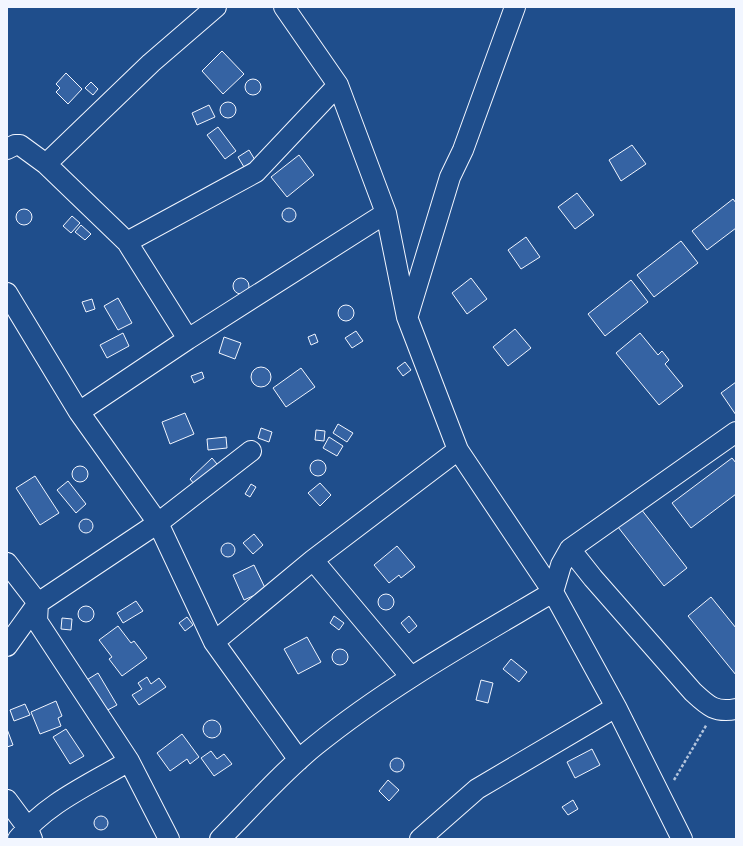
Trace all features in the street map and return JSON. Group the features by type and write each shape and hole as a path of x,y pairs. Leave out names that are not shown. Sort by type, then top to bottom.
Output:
{"street":[{"path":"46,164 151,63 216,7"},
{"path":"284,7 338,85 386,214 407,317 458,450 553,592 616,707 682,839"},
{"path":"407,317 450,177 463,150 515,7"},
{"path":"127,242 256,172 338,85"},
{"path":"7,149 15,145 20,145 46,164 127,242 188,339"},
{"path":"79,412 188,339 386,214"},
{"path":"7,294 10,302 79,412 158,523 214,642 299,760"},
{"path":"220,839 299,760 317,745 411,676 553,592 561,566 570,549 736,432"},
{"path":"214,642 313,560 458,450"},
{"path":"7,646 38,603 158,523 250,451"},
{"path":"570,549 592,578 705,704 716,710 736,709"},
{"path":"313,560 411,676"},
{"path":"7,563 38,603 37,621 129,761 169,839"},
{"path":"420,839 477,789 616,707"},
{"path":"7,800 26,835 43,813 129,761"}],"path":[{"path":"672,783 716,710"}],"building":[{"path":"222,51 244,74 223,94 202,71"},
{"path":"66,73 82,89 68,104 56,92 60,88 56,84"},
{"path":"250,79 256,79 261,84 259,93 256,95 250,95 245,90 245,84"},
{"path":"91,82 98,89 93,95 85,88"},
{"path":"225,102 231,102 236,107 234,116 231,118 225,118 220,113 220,107"},
{"path":"209,105 215,117 197,125 192,113"},
{"path":"218,127 236,151 225,159 207,135"},
{"path":"632,145 646,164 621,181 609,160"},
{"path":"249,150 255,160 244,167 238,157"},
{"path":"299,155 314,175 287,197 271,177"},
{"path":"577,193 594,215 575,229 558,207"},
{"path":"733,199 736,203 736,228 707,250 692,231"},
{"path":"289,208 294,210 296,215 294,220 289,222 284,220 282,215 284,210"},
{"path":"24,209 30,211 32,217 30,223 24,225 18,223 16,217 18,211"},
{"path":"72,216 80,223 71,233 63,226"},
{"path":"81,225 91,234 85,240 75,232"},
{"path":"526,237 540,257 521,269 508,250"},
{"path":"681,241 698,263 654,297 637,275"},
{"path":"241,278 247,280 249,286 247,292 241,294 235,292 233,286 235,280"},
{"path":"471,278 487,299 467,314 452,293"},
{"path":"631,280 648,302 605,336 588,314"},
{"path":"118,298 132,323 118,330 104,306"},
{"path":"92,299 95,309 86,312 82,302"},
{"path":"343,305 349,305 354,310 352,319 349,321 343,321 338,316 338,310"},
{"path":"515,329 531,348 508,366 493,347"},
{"path":"356,331 363,341 352,348 345,338"},
{"path":"123,333 129,346 107,358 100,345"},
{"path":"640,333 658,355 662,351 669,360 665,364 683,386 659,405 616,353"},
{"path":"315,334 318,342 311,345 308,337"},
{"path":"224,337 241,343 235,359 219,353"},
{"path":"405,362 411,370 403,376 397,368"},
{"path":"261,367 268,370 271,377 268,384 261,387 254,384 251,377 254,370"},
{"path":"301,368 315,387 286,407 273,388"},
{"path":"202,372 204,378 194,383 191,376"},
{"path":"736,382 736,415 721,393"},
{"path":"185,413 194,434 170,444 162,422"},
{"path":"338,424 353,433 347,442 333,433"},
{"path":"261,428 272,432 269,442 258,438"},
{"path":"316,430 325,431 324,441 315,440"},
{"path":"226,437 227,448 208,450 207,439"},
{"path":"329,437 343,446 337,456 323,448"},
{"path":"212,458 222,470 199,490 190,479"},
{"path":"732,458 736,463 736,494 691,528 672,503"},
{"path":"315,460 321,460 326,465 324,474 321,476 315,476 310,471 310,465"},
{"path":"80,466 87,471 88,474 83,481 80,482 73,477 72,474 77,467"},
{"path":"35,476 59,513 40,525 16,488"},
{"path":"68,481 86,504 76,513 57,490"},
{"path":"320,483 331,495 320,506 308,493"},
{"path":"251,484 256,487 250,497 245,494"},
{"path":"641,509 687,568 664,586 618,527"},
{"path":"86,519 91,521 93,526 91,531 86,533 81,531 79,526 81,521"},
{"path":"254,534 263,545 253,554 243,543"},
{"path":"228,543 233,545 235,550 233,555 228,557 223,555 221,550 223,545"},
{"path":"397,546 415,567 401,578 399,575 389,583 374,565"},
{"path":"254,565 266,590 244,600 233,575"},
{"path":"383,594 389,594 394,599 392,608 389,610 383,610 378,605 378,599"},
{"path":"711,597 736,628 736,675 688,616"},
{"path":"136,601 143,611 123,623 117,613"},
{"path":"86,606 93,611 94,614 89,621 86,622 79,617 78,614 83,607"},
{"path":"334,616 344,623 339,630 330,623"},
{"path":"409,616 417,626 409,633 401,623"},
{"path":"187,617 193,625 185,631 179,623"},
{"path":"62,618 72,619 71,630 61,629"},
{"path":"118,626 131,643 134,641 147,658 122,676 109,659 112,657 99,640"},
{"path":"307,637 321,662 298,674 284,649"},
{"path":"337,649 343,649 348,654 346,663 343,665 337,665 332,660 332,654"},
{"path":"511,659 527,672 519,682 503,669"},
{"path":"98,673 117,705 104,712 85,681"},
{"path":"147,677 151,684 159,678 166,687 139,705 132,695 142,689 138,683"},
{"path":"481,680 493,683 488,703 476,700"},
{"path":"56,701 62,716 58,718 61,726 40,734 31,712"},
{"path":"25,704 30,715 14,721 10,710"},
{"path":"212,720 218,723 221,729 218,735 212,738 206,735 203,729 206,723"},
{"path":"7,729 13,745 7,747"},
{"path":"66,729 84,756 70,764 53,737"},
{"path":"182,734 199,757 190,764 187,759 170,771 157,753"},
{"path":"592,749 600,765 575,778 567,762"},
{"path":"211,751 217,759 224,754 232,764 214,776 201,758"},
{"path":"397,758 402,760 404,765 402,770 397,772 392,770 390,765 392,760"},
{"path":"388,780 399,790 389,801 379,791"},
{"path":"573,800 578,809 568,815 562,807"},
{"path":"101,816 106,818 108,823 106,828 101,830 96,828 94,823 96,818"}]}
